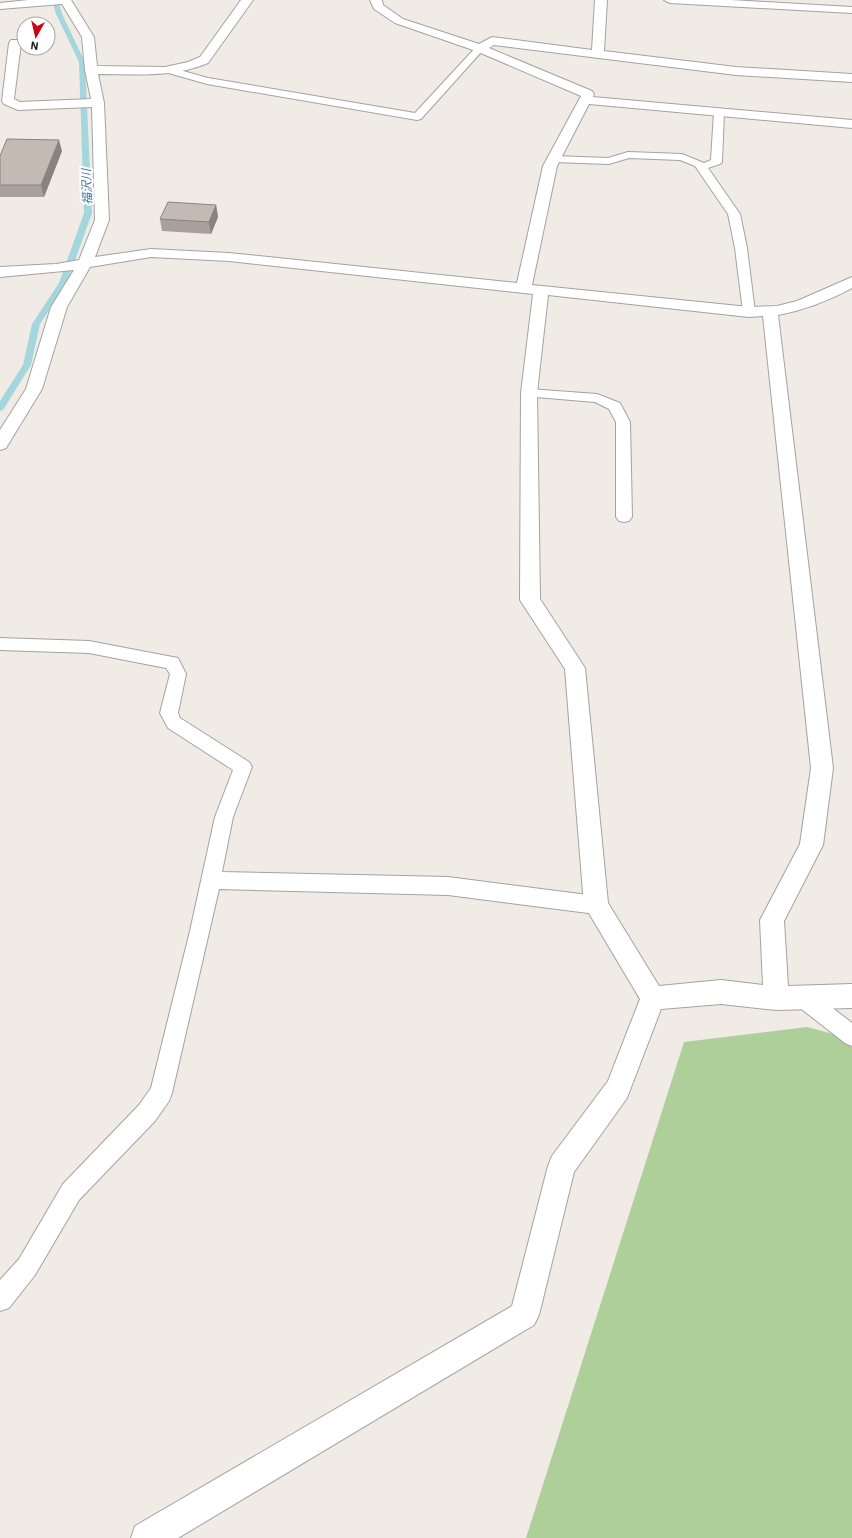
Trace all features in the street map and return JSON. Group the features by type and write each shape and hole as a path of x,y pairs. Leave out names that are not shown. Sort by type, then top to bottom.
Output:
{"street":[{"path":"0,6 65,0 88,37 91,70 98,103 102,220 85,263 59,307 34,389 0,444"},
{"path":"91,70 169,70 194,66 204,60 247,0"},
{"path":"376,0 378,7 399,21 480,48 588,94 550,166 533,289 529,393 530,600 575,668 596,905 653,998"},
{"path":"598,55 601,0"},
{"path":"670,0 852,10"},
{"path":"480,48 492,41 736,71 852,78"},
{"path":"15,43 8,101 18,106 98,103"},
{"path":"586,100 852,124"},
{"path":"0,272 56,268 151,253 229,258 770,313 798,307 825,297 852,282"},
{"path":"770,313 822,768 811,845 772,920 776,998"},
{"path":"653,998 721,992 776,998 852,996"},
{"path":"147,1538 524,1315 562,1166 618,1089 653,998"}],"lane":[{"path":"169,70 207,81 417,117 480,48"},
{"path":"701,167 716,162 719,112"},
{"path":"554,159 609,161 628,155 682,157 699,164 734,214 741,248 749,312"},
{"path":"529,393 597,398 615,406 624,422 624,516"},
{"path":"0,644 89,647 172,663 178,674 169,713 174,723 243,767 224,817 200,931 161,1093 147,1113 71,1192 27,1268 0,1299"},
{"path":"211,880 448,886 596,905"},
{"path":"802,997 852,1036"}],"green space":[{"path":"807,1027 852,1039 852,1538 526,1538 684,1042"}],"building":[{"path":"7,139 59,140 41,185 0,185 0,156"},
{"path":"168,202 216,205 209,222 160,219"}],"waterway":[{"name":"福沢川","path":"0,408 27,365 36,324 63,283 88,213 82,62 59,14 55,0"}]}
